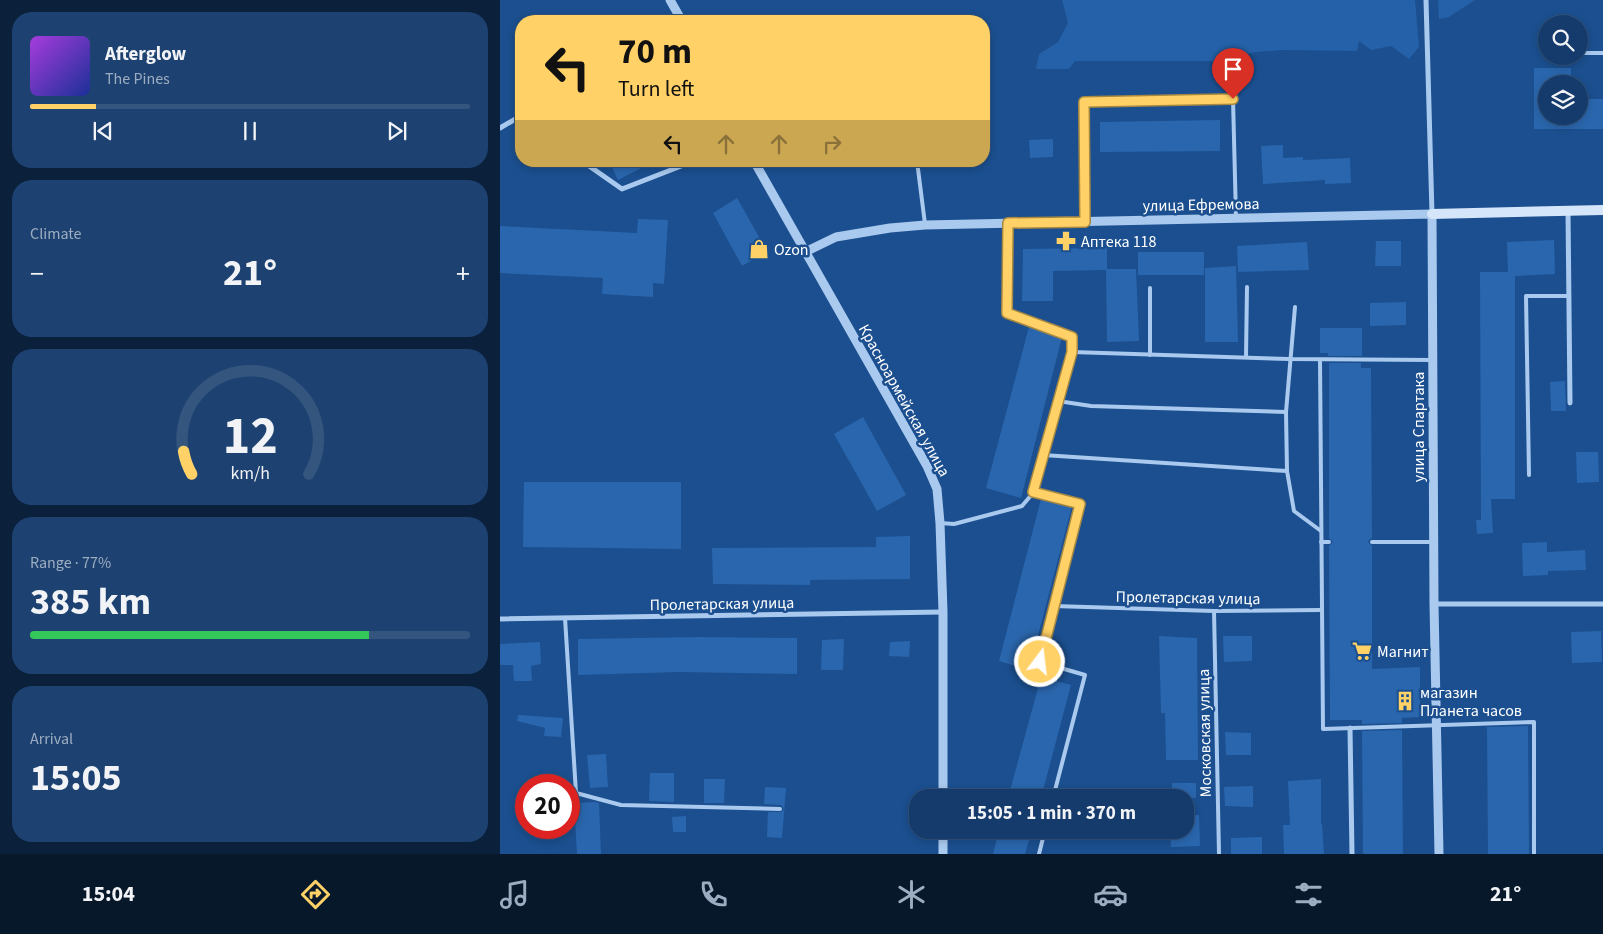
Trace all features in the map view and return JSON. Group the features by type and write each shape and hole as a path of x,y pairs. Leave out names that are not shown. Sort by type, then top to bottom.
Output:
{"main road":[{"name":"улица Ефремова","path":"1432,214 1603,210"}],"street":[{"path":"670,0 679,15"},
{"name":"улица Спартака","path":"1426,0 1432,214 1434,604 1439,854"},
{"path":"500,128 515,119"},
{"path":"591,167 622,189 679,167"},
{"name":"Красноармейская улица","path":"757,167 927,466 937,489 943,612 943,789"},
{"path":"1568,211 1570,403"},
{"name":"улица Ефремова","path":"805,252 836,237 890,228 925,225 1432,214"},
{"path":"1434,604 1603,604"},
{"name":"Пролетарская улица","path":"500,619 943,612"},
{"path":"1350,728 1352,854"},
{"path":"943,839 943,854"}],"lane":[{"path":"1588,54 1603,53"},
{"path":"1085,222 1084,102 1233,99 1236,218"},
{"path":"919,167 925,225"},
{"path":"940,524 954,524 1022,506 1033,492 1072,352 1072,337 1007,313 1008,223"},
{"path":"1246,357 1247,287"},
{"path":"1150,288 1150,355"},
{"path":"1529,475 1526,296 1569,296"},
{"path":"1295,307 1289,359 1286,412 1287,471 1294,511 1321,531"},
{"path":"1072,352 1320,360 1433,360"},
{"path":"1320,360 1323,728 1534,722 1534,854"},
{"path":"1058,401 1091,406 1286,412"},
{"path":"1043,455 1287,471"},
{"path":"1033,492 1080,504 1040,662 1085,675 1055,789"},
{"path":"1321,542 1329,542"},
{"path":"1372,542 1434,542"},
{"name":"Пролетарская улица","path":"1054,606 1214,611 1322,610"},
{"name":"Московская улица","path":"1214,611 1219,854"},
{"path":"565,618 576,793 621,805 780,809"},
{"path":"1039,854 1043,839"}],"shaded area":[{"path":"1062,0 1415,0 1419,47 1409,59 1391,46 1371,50 1359,41 1357,51 1283,50 1256,52 1216,61 1075,61 1069,69 1036,69 1039,54 1058,42 1068,23"},
{"path":"1438,0 1475,0 1449,17 1439,19"}],"building":[{"path":"1534,68 1571,68 1571,75 1538,75 1538,125 1588,125 1588,99 1603,99 1603,129 1534,129"},
{"path":"1220,120 1220,151 1100,152 1100,122"},
{"path":"1053,139 1053,157 1030,158 1029,140"},
{"path":"1283,145 1283,158 1303,157 1303,160 1350,158 1351,183 1325,184 1325,180 1263,184 1261,146"},
{"path":"612,167 643,167 618,180"},
{"path":"737,198 767,251 742,266 713,213"},
{"path":"638,219 668,220 664,284 653,283 653,297 602,294 603,278 500,273 500,226 637,233"},
{"path":"1554,240 1555,274 1515,276 1515,499 1491,499 1493,533 1477,534 1476,520 1481,520 1480,272 1508,272 1507,242"},
{"path":"1376,241 1401,241 1401,266 1375,266"},
{"path":"1307,242 1309,270 1238,272 1237,246"},
{"path":"1107,248 1107,269 1136,269 1139,341 1107,342 1106,270 1053,271 1053,301 1022,301 1023,249"},
{"path":"1138,252 1204,252 1204,275 1138,275"},
{"path":"1236,266 1238,342 1205,342 1205,268"},
{"path":"1406,302 1406,325 1370,326 1370,303"},
{"path":"1029,327 1062,337 1021,498 986,488"},
{"path":"1320,328 1362,328 1362,356 1328,356 1328,353 1320,353"},
{"path":"1329,363 1361,363 1361,368 1371,368 1372,538 1368,542 1372,546 1372,669 1420,667 1420,717 1402,718 1402,723 1362,724 1362,720 1330,720 1329,546 1333,542 1329,538"},
{"path":"1565,381 1566,411 1551,411 1550,382"},
{"path":"863,417 906,495 877,511 834,434"},
{"path":"1576,452 1598,452 1599,482 1577,483"},
{"path":"524,482 681,482 681,549 523,547"},
{"path":"1041,499 1072,506 1029,670 999,661"},
{"path":"910,536 910,579 810,580 810,585 713,584 712,548 876,547 876,537"},
{"path":"1547,542 1547,552 1585,550 1586,570 1548,571 1548,575 1523,576 1522,543"},
{"path":"1601,631 1602,662 1572,663 1571,632"},
{"path":"1159,636 1197,638 1198,760 1166,760 1165,713 1161,713"},
{"path":"1223,636 1252,636 1252,661 1224,662"},
{"path":"797,638 797,674 680,672 578,675 578,639"},
{"path":"844,639 843,670 821,670 822,640"},
{"path":"910,641 909,657 889,656 890,642"},
{"path":"540,642 541,664 531,666 532,681 514,681 513,665 500,665 500,644"},
{"path":"1041,677 1071,685 1043,789 1010,789"},
{"path":"518,715 563,718 561,737 544,736 545,728 517,721"},
{"path":"1528,726 1529,854 1488,854 1487,727"},
{"path":"1402,730 1403,854 1363,854 1362,731"},
{"path":"1225,732 1251,733 1251,755 1226,755"},
{"path":"606,754 608,787 590,788 587,755"},
{"path":"650,773 674,773 674,802 649,801"},
{"path":"704,779 725,779 724,803 704,803"},
{"path":"1321,779 1321,824 1324,854 1284,854 1283,825 1290,825 1288,781"},
{"path":"1172,783 1196,783 1196,798 1194,798 1194,789 1172,789"},
{"path":"1253,786 1253,807 1225,806 1224,787"},
{"path":"765,787 786,788 782,838 767,837 768,812 781,812 784,809 781,805 764,804"},
{"path":"580,803 599,803 601,854 577,854 576,839 580,839"},
{"path":"1194,815 1199,815 1200,846 1171,847 1171,839 1194,839"},
{"path":"686,816 686,832 673,832 672,817"},
{"path":"1262,837 1262,854 1231,854 1231,838"},
{"path":"997,839 1029,839 1025,854 993,854"}],"place":[{"name":"Аптека 118","path":"1066,241"},
{"name":"Ozon","path":"759,249"},
{"name":"Магнит","path":"1362,651"},
{"name":"магазин Планета часов","path":"1405,701"}],"route":[{"path":"1040,662 1080,504 1033,492 1072,352 1072,337 1007,313 1008,223 1085,222 1084,102 1233,99"}]}
